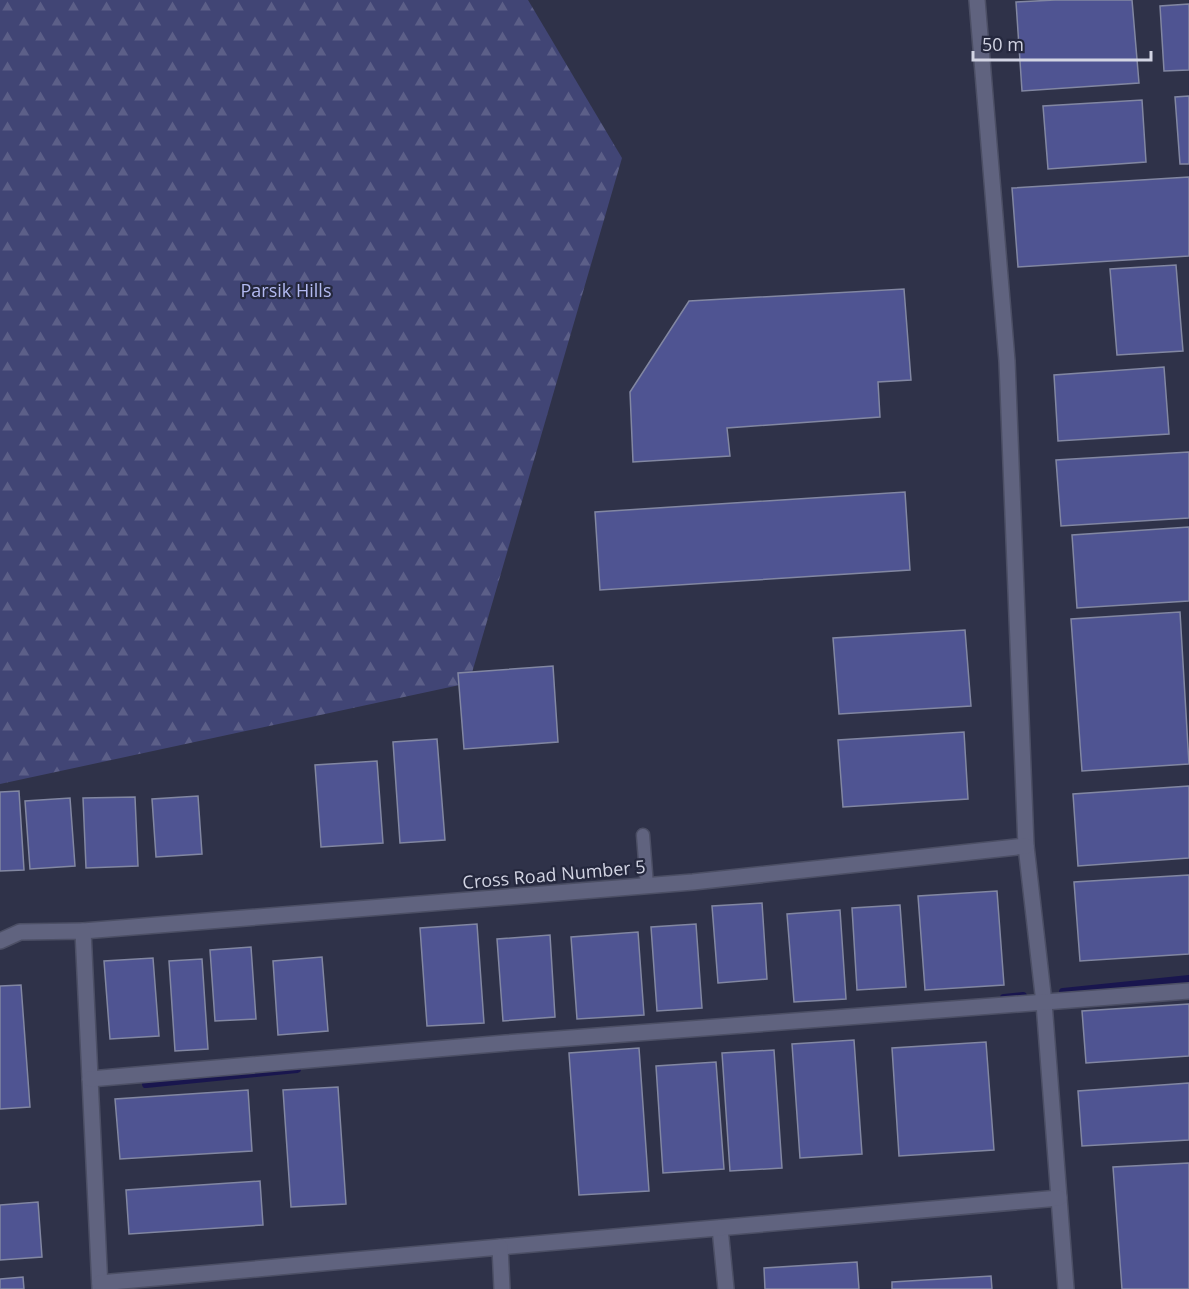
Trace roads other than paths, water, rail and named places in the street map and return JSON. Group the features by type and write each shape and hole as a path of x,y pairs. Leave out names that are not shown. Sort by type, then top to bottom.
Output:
{"street":[{"path":"977,0 1007,361 1026,846 1044,1003 1066,1289"},
{"name":"Cross Road Number 5","path":"0,941 20,932 83,931 647,886 1026,846"},
{"path":"83,931 100,1286 500,1247 1059,1198"},
{"path":"90,1079 590,1037 1189,991"},
{"path":"720,1228 726,1289"},
{"path":"500,1247 502,1289"}],"lane":[{"path":"643,835 647,886"}],"waterway":[{"path":"1063,992 1189,979"},
{"path":"1004,998 1023,996"},
{"path":"146,1084 297,1069"}],"park label":[{"name":"Parsik Hills","path":"286,290"}]}
